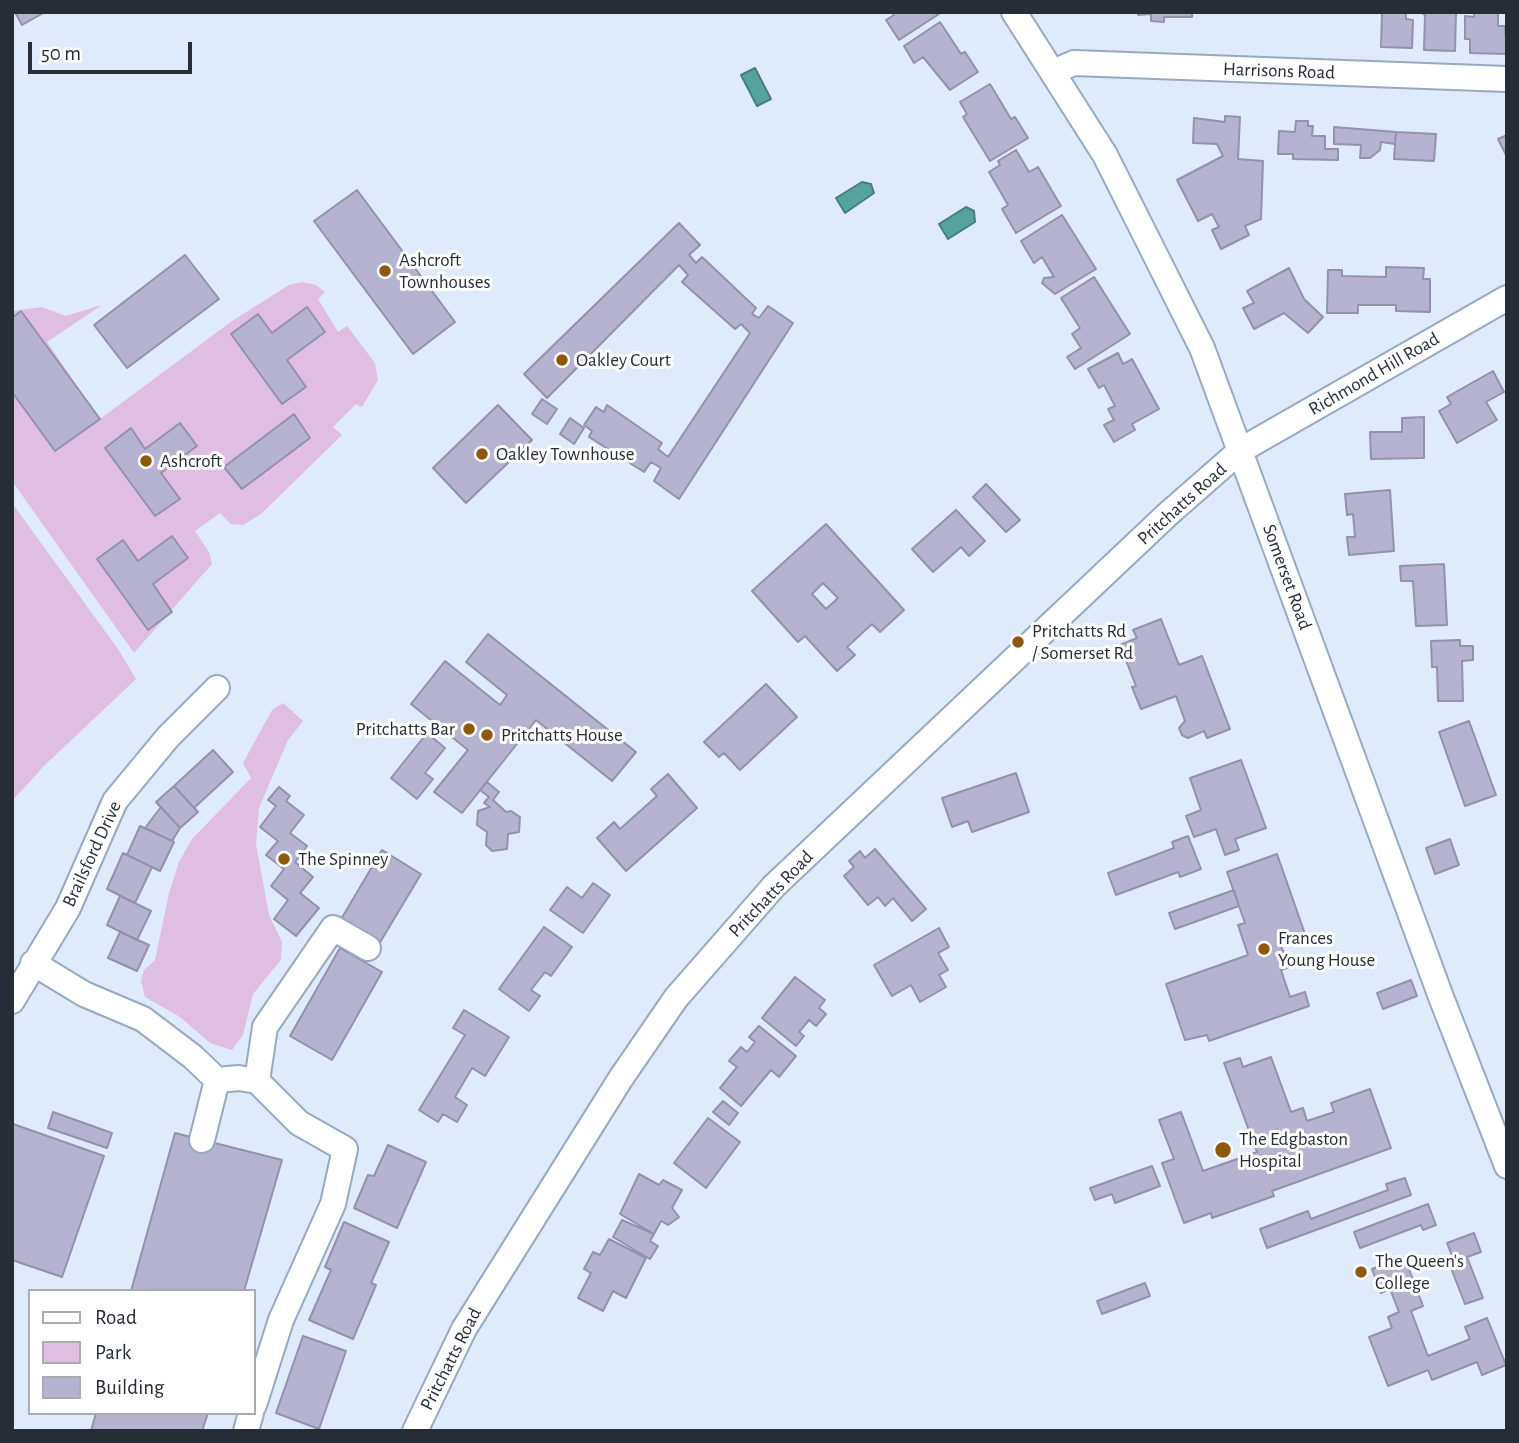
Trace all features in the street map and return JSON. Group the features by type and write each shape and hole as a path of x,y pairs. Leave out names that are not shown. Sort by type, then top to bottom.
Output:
{"street":[{"name":"Somerset Road","path":"1014,12 1105,155 1202,348 1441,997 1507,1166"},
{"name":"Harrisons Road","path":"1053,72 1074,63 1507,79"},
{"name":"Richmond Hill Road","path":"1241,450 1507,298"},
{"name":"Pritchatts Road","path":"415,1431 464,1329 607,1099 676,998 774,886 1168,514 1241,450"},
{"name":"Brailsford Drive","path":"12,1001 68,908 115,801 168,737 216,688"},
{"path":"257,1081 265,1027 333,928 368,948"},
{"path":"33,963 84,993 143,1019 193,1057 217,1080 257,1081 299,1123 345,1149 333,1204 281,1320 256,1399"},
{"path":"202,1140 217,1080"}],"green space":[{"path":"302,282 316,285 325,292 318,299 338,332 347,326 375,363 378,380 362,407 356,404 333,427 342,435 261,514 243,525 231,524 220,513 195,531 209,552 212,564 134,653 12,481 12,311 42,307 66,316 102,305 47,342 100,419 232,321 289,285"},
{"path":"12,503 118,649 136,679 45,765 12,801"},
{"path":"283,703 303,721 288,740 259,808 256,844 269,915 282,942 281,960 253,994 243,1035 232,1050 210,1043 180,1017 145,997 141,981 144,970 155,960 169,893 179,862 192,839 251,778 243,763 272,710"}],"shaded area":[{"path":"755,68 771,99 757,106 741,75"},
{"path":"862,182 871,184 874,193 845,213 836,198"},
{"path":"966,207 974,211 975,222 948,239 939,224"}],"building":[{"path":"15,12 45,12 22,25"},
{"path":"892,12 942,12 899,40 886,20 894,15"},
{"path":"1138,12 1192,12 1192,17 1164,17 1164,22 1151,21 1151,14 1138,15"},
{"path":"1382,12 1406,12 1406,19 1413,20 1412,48 1381,47"},
{"path":"1420,12 1456,12 1455,51 1424,50 1425,15"},
{"path":"1474,12 1498,12 1498,26 1505,26 1507,54 1470,53 1470,39 1465,39 1465,16 1474,17"},
{"path":"940,22 961,54 965,52 978,72 950,90 923,57 914,63 904,46"},
{"path":"990,84 1011,119 1015,117 1028,138 990,161 963,117 967,114 960,102"},
{"path":"1225,116 1240,117 1238,159 1263,161 1261,219 1245,226 1249,235 1221,249 1212,230 1219,227 1212,214 1198,221 1177,180 1223,156 1217,144 1193,143 1194,118 1225,122"},
{"path":"1296,121 1308,121 1308,126 1313,126 1312,136 1325,136 1325,149 1338,149 1338,160 1293,159 1293,154 1278,154 1279,131 1295,132"},
{"path":"1334,127 1396,132 1395,144 1381,142 1380,150 1370,158 1360,158 1361,145 1334,144"},
{"path":"1396,132 1436,134 1434,161 1394,159"},
{"path":"1507,135 1507,157 1498,139"},
{"path":"1016,150 1029,172 1038,167 1061,206 1016,233 1002,209 1008,205 989,172 1000,165 998,161"},
{"name":"Ashcroft Townhouses","path":"357,190 455,322 413,354 314,221"},
{"path":"1062,215 1096,269 1055,294 1042,283 1044,278 1054,277 1042,257 1034,263 1021,241"},
{"name":"Oakley Court","path":"679,223 700,245 689,255 696,263 702,257 756,308 752,314 759,318 768,306 793,323 679,499 654,481 661,468 651,462 644,472 589,437 592,431 584,425 596,407 604,412 607,405 662,443 658,449 668,457 750,333 741,324 735,329 682,282 688,275 679,265 547,398 524,374"},
{"path":"185,255 219,299 127,368 94,325"},
{"path":"1386,267 1424,268 1423,279 1430,279 1430,312 1396,311 1396,305 1358,305 1358,313 1327,313 1328,270 1342,270 1342,276 1386,277"},
{"path":"1289,268 1304,299 1323,317 1308,333 1284,313 1254,329 1243,308 1254,303 1247,291"},
{"path":"1094,277 1130,334 1075,369 1067,357 1081,348 1072,334 1080,328 1061,298"},
{"path":"307,307 325,332 287,360 306,387 282,404 231,334 258,314 272,333"},
{"path":"21,311 100,419 55,451 12,392 12,318"},
{"path":"1118,353 1123,364 1132,359 1159,409 1132,424 1135,430 1114,442 1104,425 1114,420 1108,409 1115,406 1104,385 1099,388 1088,369"},
{"path":"1493,371 1504,392 1486,402 1497,420 1457,443 1439,411 1451,404 1447,397"},
{"path":"542,399 557,409 547,424 532,414"},
{"name":"Oakley Townhouse","path":"498,405 532,440 466,503 433,468"},
{"path":"294,414 310,438 242,489 224,467"},
{"path":"1424,417 1424,458 1371,459 1370,432 1402,432 1402,418"},
{"path":"570,418 584,428 574,444 560,434"},
{"name":"Ashcroft","path":"180,423 197,446 161,473 180,499 155,516 105,448 131,428 145,449"},
{"path":"986,484 1020,520 1006,532 973,497"},
{"path":"1390,490 1394,551 1349,555 1347,537 1355,537 1353,514 1347,515 1345,494"},
{"path":"956,510 985,541 969,556 961,547 933,572 912,549"},
{"path":"826,524 904,610 880,632 872,624 847,647 855,655 837,671 805,636 798,642 752,591","holes":["823,583 838,598 826,609 812,594"]},
{"path":"172,536 188,558 153,584 172,612 148,630 97,559 123,540 138,561"},
{"path":"1444,564 1447,625 1416,626 1413,581 1401,581 1400,566"},
{"path":"1161,619 1179,665 1202,656 1230,729 1207,738 1204,731 1188,738 1182,735 1179,728 1185,721 1176,696 1141,709 1132,687 1136,686 1120,645 1137,638 1133,630"},
{"name":"Pritchatts House","path":"488,634 636,752 612,781 536,720 462,813 434,792 468,750 411,704 445,661 500,705 507,695 466,662"},
{"path":"1460,640 1460,646 1473,646 1473,660 1462,661 1463,701 1438,701 1437,667 1432,667 1431,641"},
{"path":"766,684 797,717 740,770 724,753 719,757 704,742"},
{"path":"1469,721 1496,795 1465,806 1439,732"},
{"path":"427,733 445,748 425,773 433,779 417,799 391,778"},
{"path":"213,750 233,772 194,808 174,786"},
{"path":"1241,760 1266,828 1235,839 1239,850 1225,855 1216,829 1194,837 1186,816 1201,810 1190,778"},
{"path":"1016,773 1029,812 972,832 968,821 952,827 942,798"},
{"path":"668,774 697,808 626,871 597,838 614,822 620,829 657,796 651,789"},
{"path":"487,782 499,792 493,800 506,812 511,811 520,817 519,832 508,834 507,849 492,851 486,845 487,832 477,825 478,811 490,807 484,803 489,797 480,790"},
{"path":"174,786 198,812 180,828 156,802"},
{"name":"The Spinney","path":"279,787 290,796 286,801 304,815 290,833 307,846 295,862 313,877 300,893 319,908 296,936 274,919 288,900 271,886 284,869 266,855 278,841 260,827 276,806 268,800"},
{"path":"161,807 180,828 172,841 145,828"},
{"path":"140,826 174,842 160,871 127,855"},
{"path":"1188,836 1201,869 1180,877 1178,872 1116,895 1108,873 1174,848 1172,842"},
{"path":"1450,839 1459,865 1435,874 1426,848"},
{"path":"875,849 926,909 912,921 893,898 885,906 878,897 868,905 844,876 854,867 849,861 860,851 865,858"},
{"path":"382,850 421,874 379,944 340,921"},
{"path":"123,853 152,867 135,903 107,889"},
{"name":"Frances Young House","path":"1277,854 1305,934 1280,943 1289,967 1281,970 1290,997 1305,992 1309,1006 1209,1041 1207,1035 1185,1040 1166,984 1248,955 1238,925 1245,923 1227,872"},
{"path":"593,883 610,895 583,933 550,910 567,887 582,898"},
{"path":"1234,890 1239,906 1175,929 1169,913"},
{"path":"120,896 151,911 137,940 107,925"},
{"path":"544,927 572,947 551,976 545,972 531,990 540,996 529,1011 499,989"},
{"path":"939,928 949,947 938,953 948,970 939,975 946,987 920,1002 911,985 892,996 874,965"},
{"path":"120,932 149,945 137,971 108,958"},
{"path":"340,948 382,972 332,1060 290,1036"},
{"path":"795,977 825,1000 819,1008 826,1014 816,1026 809,1020 799,1032 804,1036 796,1046 762,1018"},
{"path":"1411,980 1417,996 1383,1009 1377,993"},
{"path":"464,1010 509,1037 485,1076 472,1068 455,1097 467,1105 457,1122 443,1114 438,1122 419,1110 465,1035 453,1028"},
{"path":"759,1026 796,1056 779,1077 771,1070 741,1106 720,1088 737,1067 729,1061 741,1047 747,1052 755,1042 749,1037"},
{"path":"1271,1057 1291,1112 1303,1108 1307,1121 1334,1112 1331,1103 1370,1089 1391,1148 1272,1191 1274,1196 1212,1218 1211,1213 1184,1223 1162,1163 1174,1159 1159,1120 1181,1112 1203,1171 1257,1152 1224,1063 1240,1058 1243,1067"},
{"path":"723,1101 738,1113 729,1125 713,1112"},
{"path":"53,1112 112,1133 107,1148 48,1128"},
{"path":"708,1118 740,1142 706,1188 674,1163"},
{"path":"13,1124 104,1156 62,1277 12,1260"},
{"path":"175,1133 282,1160 245,1289 132,1289"},
{"path":"388,1145 426,1162 397,1228 354,1208 368,1175 374,1176"},
{"path":"1152,1166 1160,1186 1115,1203 1112,1194 1095,1200 1090,1188"},
{"path":"639,1174 659,1185 663,1180 682,1190 672,1208 679,1217 668,1225 661,1221 654,1234 620,1214"},
{"path":"1405,1178 1411,1195 1267,1248 1260,1229 1308,1211 1311,1219 1388,1190 1386,1184"},
{"path":"1428,1204 1436,1225 1423,1230 1421,1225 1360,1248 1354,1232"},
{"path":"622,1220 654,1234 650,1241 658,1246 650,1259 613,1237"},
{"path":"344,1222 389,1242 371,1283 376,1285 353,1339 309,1320 331,1270 325,1267"},
{"path":"1474,1233 1481,1252 1467,1257 1483,1298 1465,1304 1449,1263 1454,1261 1447,1243"},
{"path":"609,1239 646,1258 626,1298 613,1291 603,1311 578,1298 591,1273 584,1269 593,1252 600,1255"},
{"path":"1395,1260 1398,1268 1407,1264 1423,1306 1411,1311 1428,1356 1470,1339 1465,1327 1487,1318 1506,1365 1482,1375 1477,1362 1432,1380 1428,1370 1388,1386 1369,1337 1392,1328 1388,1317 1399,1312 1390,1289 1381,1293 1372,1269"},
{"path":"1145,1283 1150,1296 1102,1314 1097,1301"},
{"path":"303,1336 346,1351 319,1429 276,1413"},
{"path":"95,1415 207,1415 202,1431 91,1431"}],"place":[{"name":"Ashcroft Townhouses","path":"385,271"},
{"name":"Oakley Court","path":"562,360"},
{"name":"Oakley Townhouse","path":"482,454"},
{"name":"Ashcroft","path":"146,461"},
{"name":"Pritchatts Rd / Somerset Rd","path":"1018,642"},
{"name":"Pritchatts Bar","path":"469,729"},
{"name":"Pritchatts House","path":"487,735"},
{"name":"The Spinney","path":"284,859"},
{"name":"Frances Young House","path":"1264,949"},
{"name":"The Edgbaston Hospital","path":"1223,1150"},
{"name":"The Queen's College","path":"1361,1272"}]}
